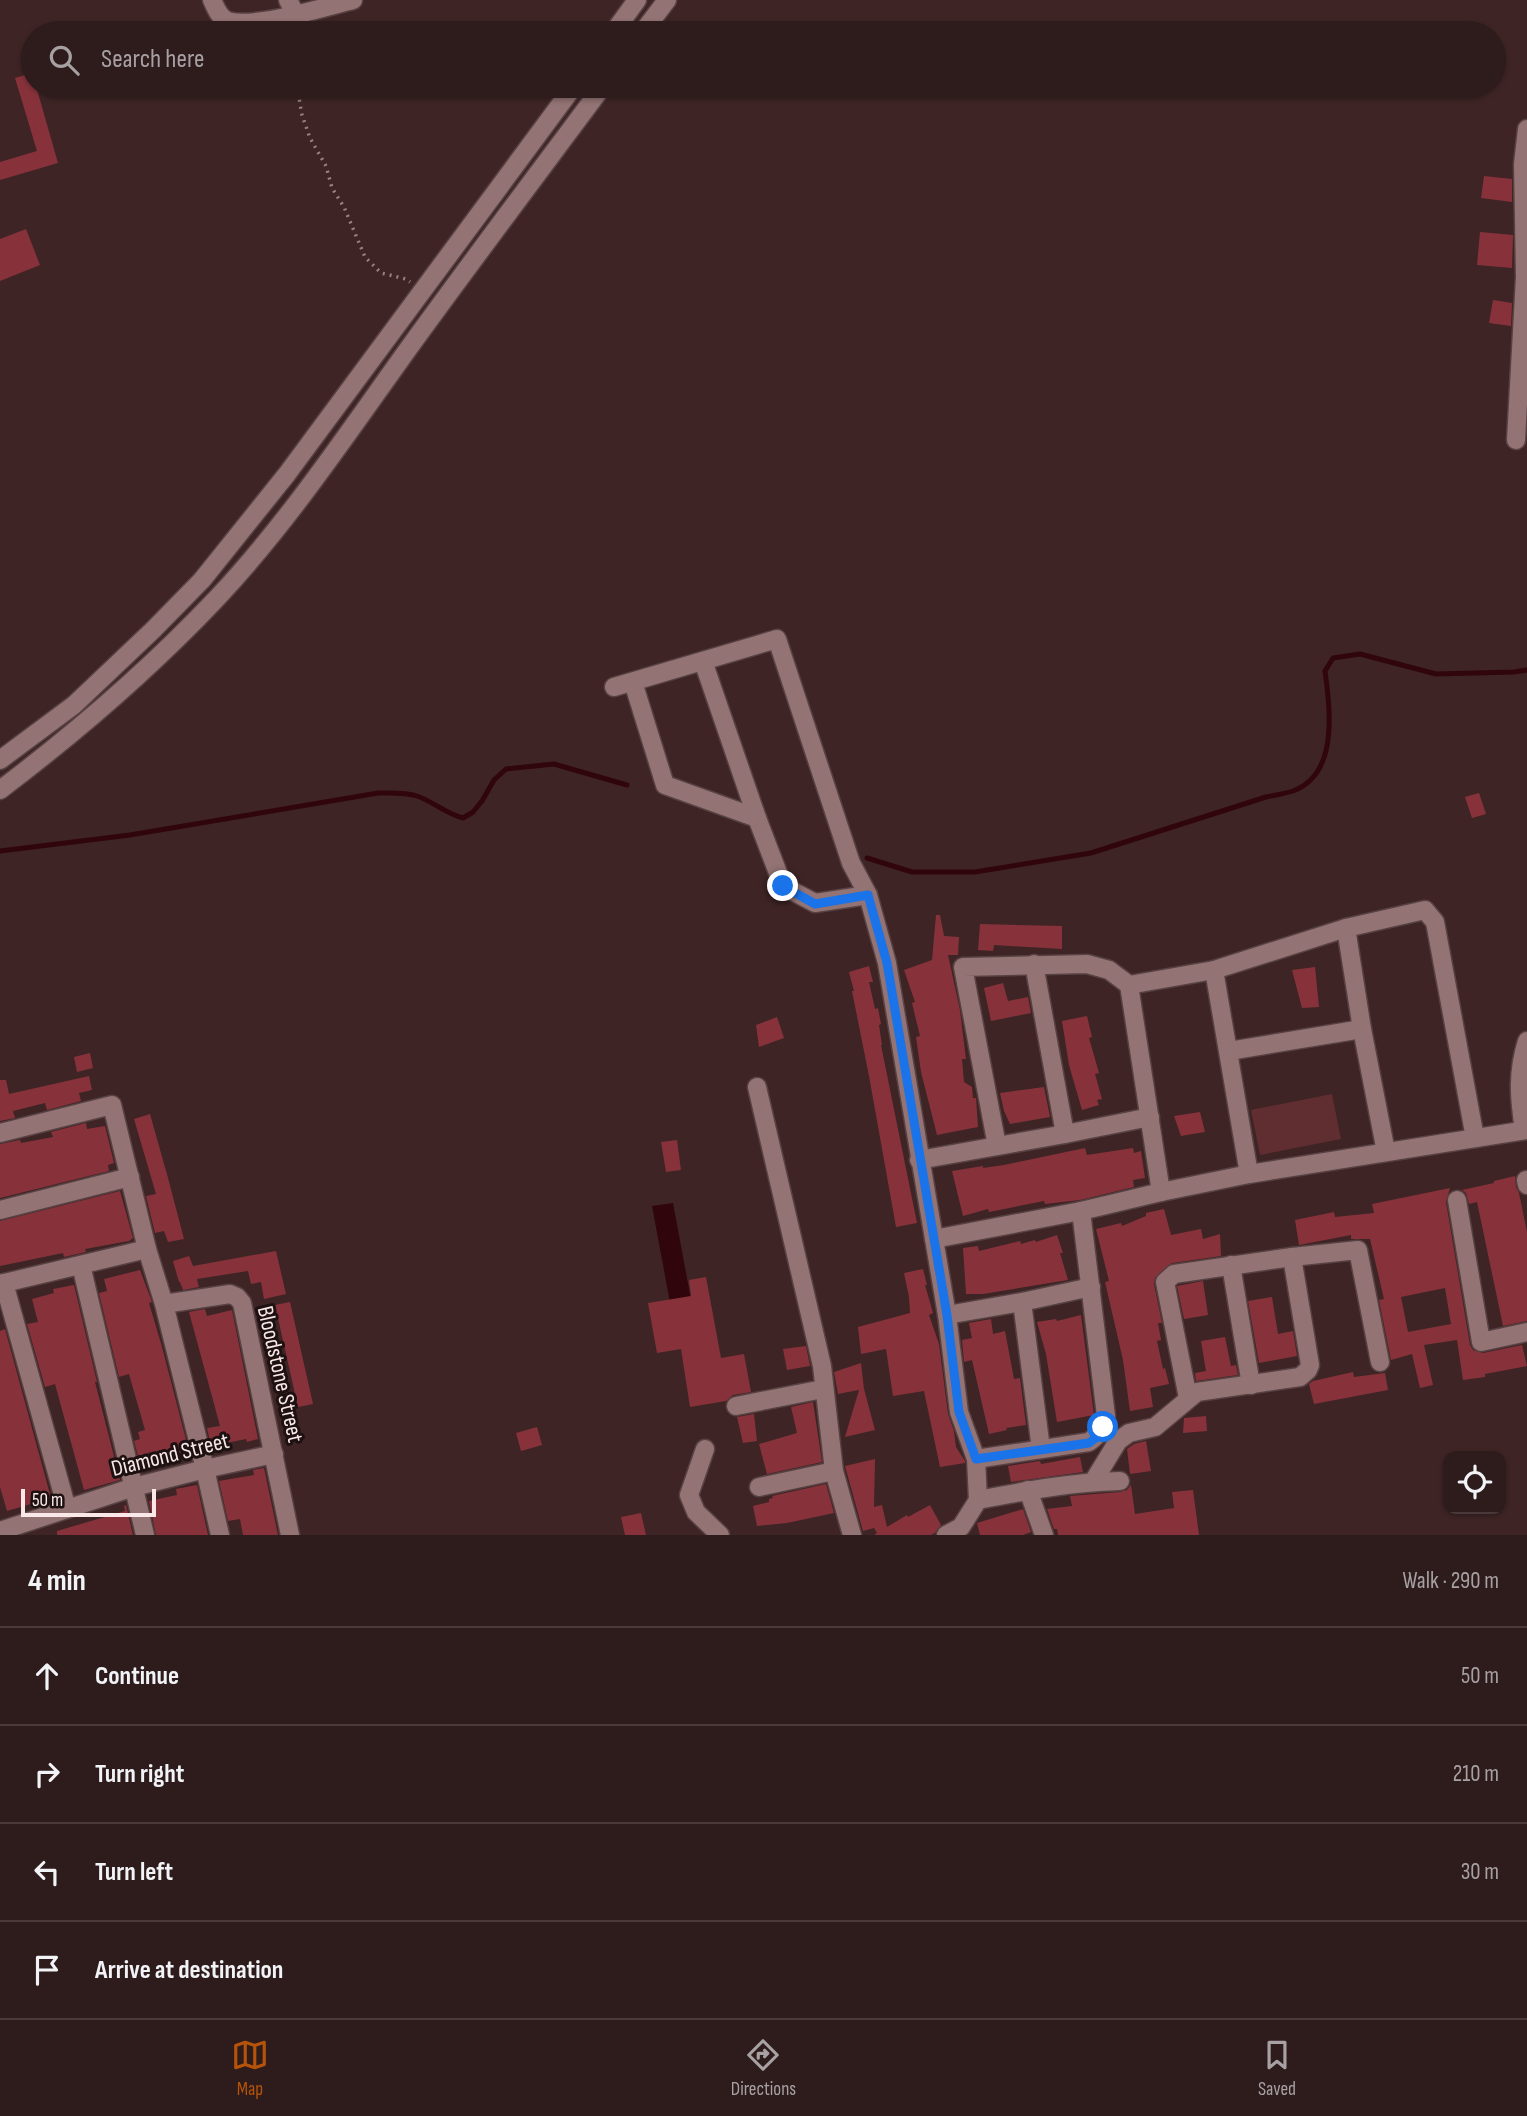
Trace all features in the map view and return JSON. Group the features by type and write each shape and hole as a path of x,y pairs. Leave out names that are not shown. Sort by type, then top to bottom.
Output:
{"street":[{"path":"212,0 218,14 232,21"},
{"path":"251,21 292,7 353,0"},
{"path":"622,21 637,0"},
{"path":"651,21 667,0"},
{"path":"0,760 74,705 202,580 287,474 565,98"},
{"path":"0,790 140,674 219,596 309,488 440,304 594,98"},
{"path":"1516,440 1525,277 1523,164 1527,129"},
{"path":"614,687 777,639 851,863 868,895 887,963 947,1315 959,1412 976,1459 978,1500 957,1532"},
{"path":"703,661 783,886 815,904 868,895"},
{"path":"633,682 665,785 757,818"},
{"path":"1129,985 1213,970 1346,928 1425,909 1435,922 1475,1138"},
{"path":"1346,928 1385,1152"},
{"path":"1034,964 1065,1134"},
{"path":"997,1146 963,967 1087,964 1109,970 1129,985 1161,1192"},
{"path":"1213,970 1249,1174"},
{"path":"1229,1051 1362,1029"},
{"path":"934,1239 1249,1174 1525,1130 1519,1082 1520,1062 1527,1041"},
{"path":"757,1087 822,1366 834,1471 852,1535"},
{"path":"0,1133 112,1105 220,1535"},
{"path":"919,1160 1150,1117"},
{"path":"0,1210 130,1177"},
{"path":"1457,1200 1481,1342 1527,1332"},
{"path":"976,1459 1089,1443 1097,1437 1106,1416 1080,1211"},
{"path":"67,1508 2,1284 147,1249"},
{"path":"1188,1398 1165,1282 1174,1274 1358,1250 1380,1362"},
{"path":"1093,1482 1118,1441 1129,1433 1154,1427 1197,1392 1300,1377 1308,1370 1310,1365 1292,1257"},
{"path":"81,1265 145,1535"},
{"path":"1231,1265 1251,1385"},
{"path":"947,1315 1091,1287"},
{"name":"Bloodstone Street","path":"164,1304 230,1293 242,1303 290,1535"},
{"path":"1022,1302 1041,1448"},
{"path":"736,1406 823,1389"},
{"path":"705,1449 689,1495 696,1512 720,1535"},
{"name":"Diamond Street","path":"0,1531 134,1487 274,1454"},
{"path":"759,1487 834,1471"},
{"path":"978,1500 1028,1490 1120,1481"},
{"path":"1028,1490 1044,1535"}],"path":[{"path":"299,98 310,138 326,166 332,188 344,207 365,257 381,273 406,279 422,290"}],"shaded area":[{"path":"1332,1094 1341,1139 1260,1155 1251,1110"},
{"path":"673,1203 692,1305 671,1308 652,1206"}],"building":[{"path":"21,76 21,98 15,78"},
{"path":"21,98 39,98 58,163 0,180 0,162 37,151"},
{"path":"1484,176 1512,179 1512,202 1481,198"},
{"path":"26,229 40,265 0,281 0,239"},
{"path":"1480,232 1513,235 1512,268 1477,265"},
{"path":"1493,300 1512,303 1511,326 1489,323"},
{"path":"1479,793 1486,814 1472,818 1465,797"},
{"path":"936,915 940,915 944,936 959,937 958,955 948,955 960,1010 966,1059 962,1059 964,1082 972,1087 973,1098 976,1098 978,1127 937,1135 921,1072 916,1037 920,1036 912,1003 915,1002 904,970 932,960"},
{"path":"980,924 1062,926 1062,949 994,945 993,951 978,950"},
{"path":"869,966 873,982 869,982 875,1009 878,1008 881,1045 917,1223 896,1227 849,972"},
{"path":"1315,967 1319,1007 1302,1008 1292,970"},
{"path":"1003,983 1008,1001 1028,997 1031,1013 991,1021 984,988"},
{"path":"1087,1016 1092,1037 1089,1038 1099,1073 1095,1074 1102,1099 1097,1100 1099,1105 1082,1110 1069,1065 1062,1021"},
{"path":"777,1017 784,1038 759,1047 756,1025"},
{"path":"90,1053 93,1068 77,1072 74,1057"},
{"path":"89,1076 92,1090 79,1093 81,1101 47,1110 45,1103 13,1111 15,1118 0,1121 0,1080 6,1080 9,1094"},
{"path":"1044,1087 1050,1117 1010,1124 1000,1093"},
{"path":"1200,1112 1205,1132 1181,1136 1174,1116"},
{"path":"150,1114 184,1239 168,1242 164,1231 155,1233 146,1196 156,1194 134,1119"},
{"path":"86,1123 87,1129 105,1126 114,1163 108,1165 109,1171 0,1198 0,1144 53,1137 51,1132"},
{"path":"677,1140 681,1170 666,1172 661,1142"},
{"path":"1085,1148 1087,1155 1133,1148 1134,1153 1141,1151 1145,1178 1133,1180 1134,1187 1080,1200 1045,1204 1044,1201 989,1212 988,1209 963,1216 952,1171 1004,1165"},
{"path":"1515,1176 1527,1232 1527,1321 1503,1326 1477,1202 1469,1204 1466,1193 1462,1190"},
{"path":"1450,1188 1446,1202 1470,1345 1473,1350 1483,1353 1522,1345 1527,1366 1463,1380 1457,1340 1424,1345 1433,1385 1420,1388 1412,1354 1391,1360 1379,1300 1384,1299 1370,1239 1351,1239 1351,1235 1299,1245 1295,1220 1334,1212 1335,1217 1374,1213 1372,1204","holes":["1445,1288 1451,1324 1408,1332 1401,1297"]},
{"path":"120,1191 133,1238 129,1241 85,1249 86,1252 64,1257 63,1253 0,1266 0,1221"},
{"path":"1164,1209 1171,1235 1201,1229 1203,1239 1220,1234 1221,1256 1172,1263 1155,1278 1162,1323 1158,1323 1161,1340 1157,1341 1169,1384 1150,1388 1153,1407 1130,1411 1123,1360 1105,1282 1109,1281 1096,1229 1121,1223 1122,1226 1146,1216 1146,1213"},
{"path":"1057,1235 1068,1280 983,1294 966,1294 963,1248 978,1246 979,1251 1020,1241 1021,1244 1035,1240 1036,1242"},
{"path":"276,1251 286,1294 264,1299 261,1282 251,1284 248,1271 197,1279 199,1287 183,1290 173,1261 189,1256 193,1266"},
{"path":"923,1269 933,1313 929,1315 939,1344 948,1414 956,1447 965,1461 940,1467 924,1391 893,1396 886,1349 861,1354 858,1327 910,1313 904,1273"},
{"path":"140,1270 152,1302 149,1303 190,1455 154,1464 151,1452 138,1456 134,1441 140,1439 138,1432 145,1430 129,1374 119,1377 99,1293 107,1291 104,1279"},
{"path":"706,1277 721,1358 744,1354 751,1392 733,1395 726,1401 690,1407 681,1349 657,1353 648,1303 691,1296 689,1280"},
{"path":"1203,1281 1208,1315 1184,1319 1177,1286"},
{"path":"74,1285 120,1480 84,1490 55,1384 45,1387 27,1324 38,1322 32,1299 54,1293 53,1289"},
{"path":"1272,1297 1278,1334 1293,1331 1297,1356 1259,1363 1248,1301"},
{"path":"290,1302 313,1404 298,1407 275,1305"},
{"path":"205,1309 207,1316 232,1310 258,1439 211,1446 207,1428 220,1426 189,1312"},
{"path":"1081,1315 1094,1415 1057,1422 1046,1354 1037,1322 1057,1321"},
{"path":"991,1319 993,1334 1005,1331 1014,1379 1020,1378 1026,1425 989,1434 972,1360 964,1362 962,1340 972,1338 969,1323"},
{"path":"5,1329 51,1498 7,1511 0,1487 0,1331"},
{"path":"1225,1337 1231,1366 1236,1365 1238,1375 1196,1381 1195,1373 1206,1371 1201,1341"},
{"path":"806,1346 810,1366 787,1370 783,1349"},
{"path":"861,1363 864,1389 875,1430 845,1437 859,1390 838,1394 834,1372"},
{"path":"1353,1372 1354,1377 1385,1373 1388,1390 1314,1404 1309,1384"},
{"path":"813,1402 822,1462 767,1474 759,1444 797,1433 791,1407"},
{"path":"754,1414 757,1441 743,1443 737,1417"},
{"path":"1206,1416 1207,1431 1183,1433 1184,1418"},
{"path":"537,1427 542,1445 521,1451 516,1433"},
{"path":"1146,1441 1151,1471 1130,1474 1127,1449"},
{"path":"1080,1457 1083,1472 1011,1482 1008,1466 1040,1461 1041,1464"},
{"path":"875,1459 874,1507 882,1505 887,1527 930,1505 941,1525 935,1533 874,1535 877,1533 874,1528 863,1531 845,1466"},
{"path":"264,1468 278,1535 243,1535 240,1519 228,1521 219,1481 254,1475 253,1470"},
{"path":"826,1484 834,1513 757,1526 753,1506 769,1502 772,1496"},
{"path":"197,1485 208,1535 156,1535 149,1501 177,1495 176,1489"},
{"path":"1131,1485 1135,1514 1174,1508 1172,1492 1193,1490 1199,1535 1058,1535 1057,1529 1054,1529 1047,1509 1072,1506 1070,1496 1120,1492"},
{"path":"126,1505 133,1535 57,1535 57,1531 125,1511"},
{"path":"1023,1509 1031,1532 1023,1535 980,1535 977,1523"},
{"path":"641,1513 646,1535 625,1535 621,1517"}],"waterway":[{"path":"867,858 912,872 975,872 1091,853 1266,797 1293,791 1308,783 1325,756 1329,721 1325,671 1333,658 1360,654 1436,674 1527,670"},
{"path":"0,851 130,835 378,793 417,796 463,818 473,812 494,780 506,769 554,764 627,785"}],"route":[{"path":"783,886 815,904 868,895 887,963 947,1315 959,1412 976,1459 1089,1443 1103,1427"}]}
